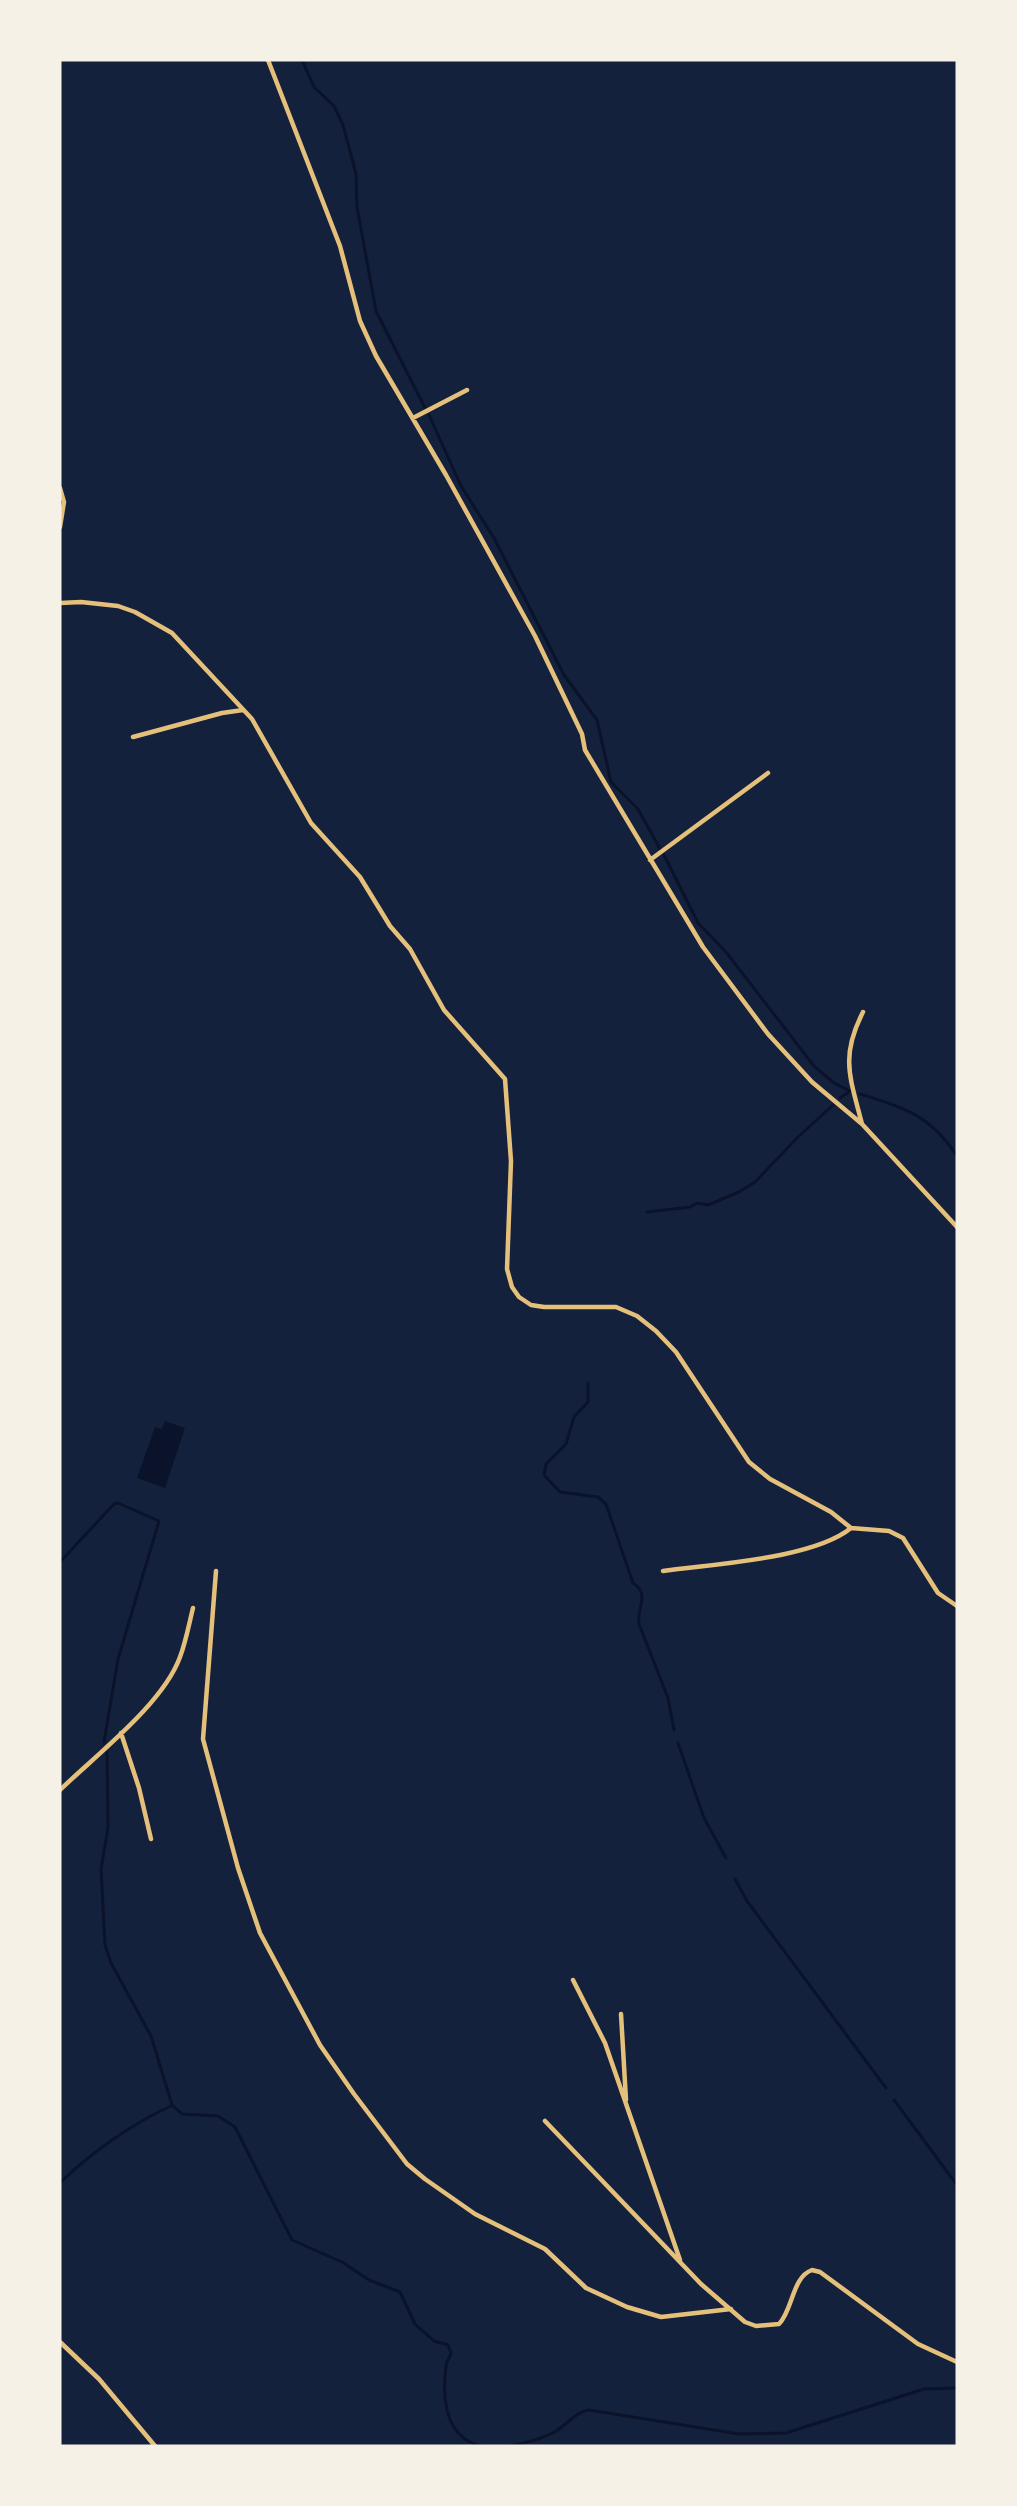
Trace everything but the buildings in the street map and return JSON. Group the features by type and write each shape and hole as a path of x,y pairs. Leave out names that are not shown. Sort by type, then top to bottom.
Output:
{"street":[{"path":"268,60 340,246 360,321 376,356 535,636 582,734 585,750 704,947 768,1034 812,1082 862,1124 957,1227"},
{"path":"413,418 467,390"},
{"path":"60,488 64,502 60,527"},
{"path":"60,603 81,602 118,606 135,612 172,633 252,719 311,823 360,877 390,926 410,949 444,1010 505,1079 511,1161 507,1269 512,1287 519,1297 531,1305 544,1307 616,1307 637,1317 656,1331 676,1352 749,1462 770,1479 831,1512 851,1528 890,1531 903,1538 938,1593 957,1606"},
{"path":"133,737 222,713 243,710"},
{"path":"650,860 768,773"},
{"path":"862,1124 848,1063 851,1035 863,1012"},
{"path":"663,1570 748,1560 796,1550 840,1537 851,1528"},
{"path":"216,1571 203,1739 238,1868 260,1933 320,2045 354,2094 407,2164 424,2179 467,2210 545,2249 586,2288 627,2307 654,2316 730,2309"},
{"path":"60,1790 152,1701 180,1658 193,1608"},
{"path":"121,1733 139,1788 151,1839"},
{"path":"573,1980 605,2043 680,2262"},
{"path":"621,2014 627,2106"},
{"path":"545,2121 680,2262 745,2322 756,2326 779,2324 786,2317 801,2279 812,2270 820,2272 918,2344 944,2358 957,2362"},
{"path":"60,2342 99,2379 155,2446"}],"water":[{"path":"165,1421 185,1428 165,1488 137,1478 155,1427 162,1429"}],"waterway":[{"path":"302,60 314,87 334,106 343,125 356,174 357,207 376,311 425,408"},
{"path":"429,415 461,486 494,538 564,675 597,720 611,782 638,809 660,849"},
{"path":"664,855 698,923 726,952 814,1066 834,1083 850,1091"},
{"path":"840,1098 850,1091"},
{"path":"860,1094 903,1109 926,1122 937,1131 957,1156"},
{"path":"647,1212 690,1207 697,1203 708,1205 739,1192 755,1182 798,1137 833,1105"},
{"path":"588,1383 588,1402 574,1417 566,1444 546,1464 544,1475 560,1492 598,1497 606,1504 633,1583 641,1592 639,1624 668,1698 674,1730"},
{"path":"60,1562 114,1504 118,1503 159,1521 118,1659 104,1742"},
{"path":"678,1743 704,1818 726,1858"},
{"path":"107,1752 108,1828 101,1869 105,1945 111,1963 151,2036 172,2105 182,2114 218,2116 235,2127 292,2240 342,2262 369,2280 400,2292 415,2324 434,2341 448,2345 451,2353 446,2364 445,2378 448,2414 459,2434 480,2446"},
{"path":"735,1879 747,1901 886,2088"},
{"path":"894,2100 957,2185"},
{"path":"60,2183 112,2140 171,2106"},
{"path":"510,2446 551,2434 580,2413 589,2410 739,2434 786,2433 924,2389 957,2388"}]}
